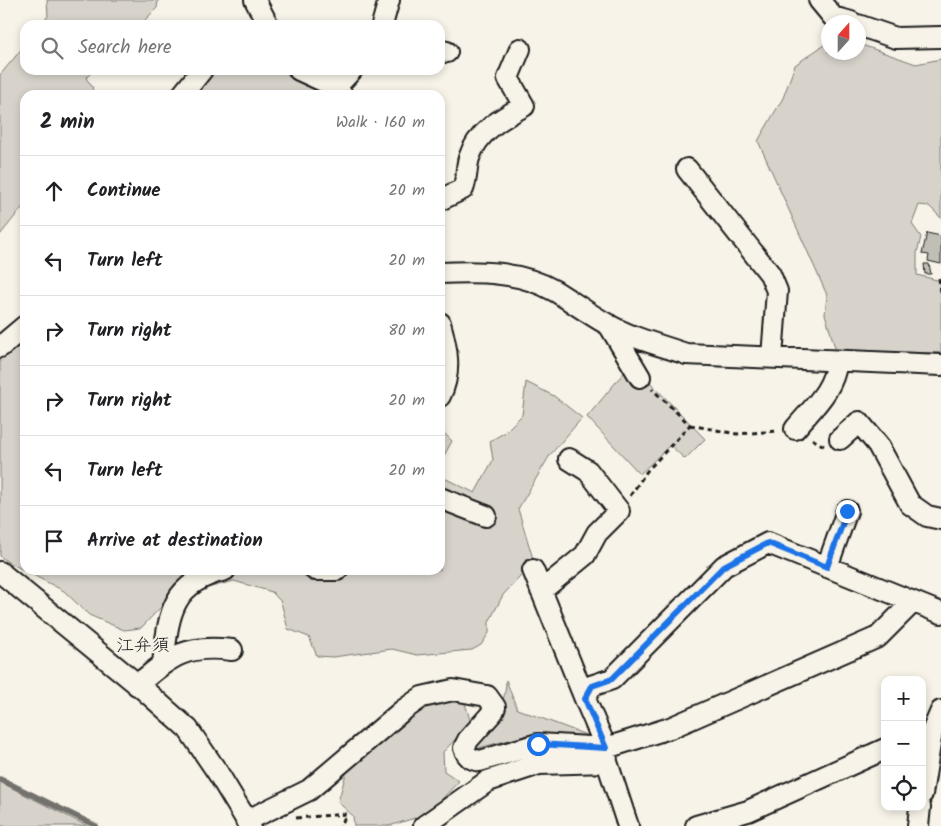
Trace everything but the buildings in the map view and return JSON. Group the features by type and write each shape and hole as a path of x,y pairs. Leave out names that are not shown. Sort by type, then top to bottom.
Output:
{"street":[{"path":"255,0 265,20"},
{"path":"383,20 389,0"},
{"path":"819,0 832,15"},
{"path":"866,28 896,38 941,38"},
{"path":"445,198 464,189 470,156 480,138 493,125 524,106 508,78 520,48"},
{"path":"186,90 198,75"},
{"path":"309,75 337,90"},
{"path":"340,90 349,75"},
{"path":"687,169 770,274 777,291 772,357"},
{"path":"445,273 475,271 503,274 531,281 554,290 609,325 649,342 686,354 941,365"},
{"path":"609,325 640,377"},
{"path":"0,347 20,330"},
{"path":"445,344 449,361 445,383"},
{"path":"795,429 829,389 835,377 837,360"},
{"path":"840,439 859,422 878,445 910,504 927,516 941,519"},
{"path":"541,591 585,554 597,533 619,511 588,471 569,459"},
{"path":"445,500 486,516"},
{"path":"827,567 847,511"},
{"path":"585,699 592,686 612,679 724,566 768,543 941,613"},
{"path":"533,570 606,755 628,826"},
{"path":"0,572 172,714 200,745 248,823 309,790 402,711 422,698 454,690 486,696 494,707 493,712 468,740 464,748 466,754 472,759 480,760 538,744 606,755"},
{"path":"163,663 168,619 175,601 194,582 212,575"},
{"path":"424,826 488,781 539,764 606,755 878,637 913,602"},
{"path":"137,685 173,655 195,648 232,650"},
{"path":"926,770 932,733 941,711"},
{"path":"696,826 748,810 881,751"},
{"path":"918,826 920,811"}],"path":[{"path":"939,278 941,292"},
{"path":"619,511 647,471 690,425 664,403 640,377"},
{"path":"288,819 346,814 341,826"}],"shaded area":[{"path":"47,0 158,0 157,8 145,20 45,20 48,16"},
{"path":"866,46 916,64 941,59 941,218 929,206 919,205 912,224 921,237 917,253 917,275 941,281 941,353 836,351 825,314 827,295 758,141 783,98 795,65 821,47 821,60 866,60"},
{"path":"20,51 20,75 89,75 86,78 93,88 92,90 20,90 20,210 0,235 0,75"},
{"path":"205,75 302,75 328,90 191,90"},
{"path":"20,333 20,568 0,556 0,343"},
{"path":"626,370 647,379 705,439 685,459 670,445 640,474 587,417"},
{"path":"526,382 554,396 582,418 550,455 518,509 534,562 503,595 489,622 489,633 481,645 472,650 417,655 392,649 333,657 317,656 309,637 288,629 281,602 272,592 234,581 211,587 179,588 141,628 124,630 89,615 64,591 33,575 445,575 445,478 475,493 493,460 490,441 504,433 522,415"},
{"path":"445,434 452,441 445,454"},
{"path":"506,680 517,709 589,736 536,733 475,749 475,745 497,715 503,699"},
{"path":"463,697 471,723 443,752 444,771 459,781 428,814 389,826 354,826 353,816 338,802 349,763 426,702"},
{"path":"0,782 87,826 0,826"}],"waterway":[{"path":"0,779 96,826"}],"district":[{"name":"江弁須","path":"143,646"}],"route":[{"path":"538,744 606,748 585,699 592,686 612,679 724,566 768,543 827,567 847,511"}]}
